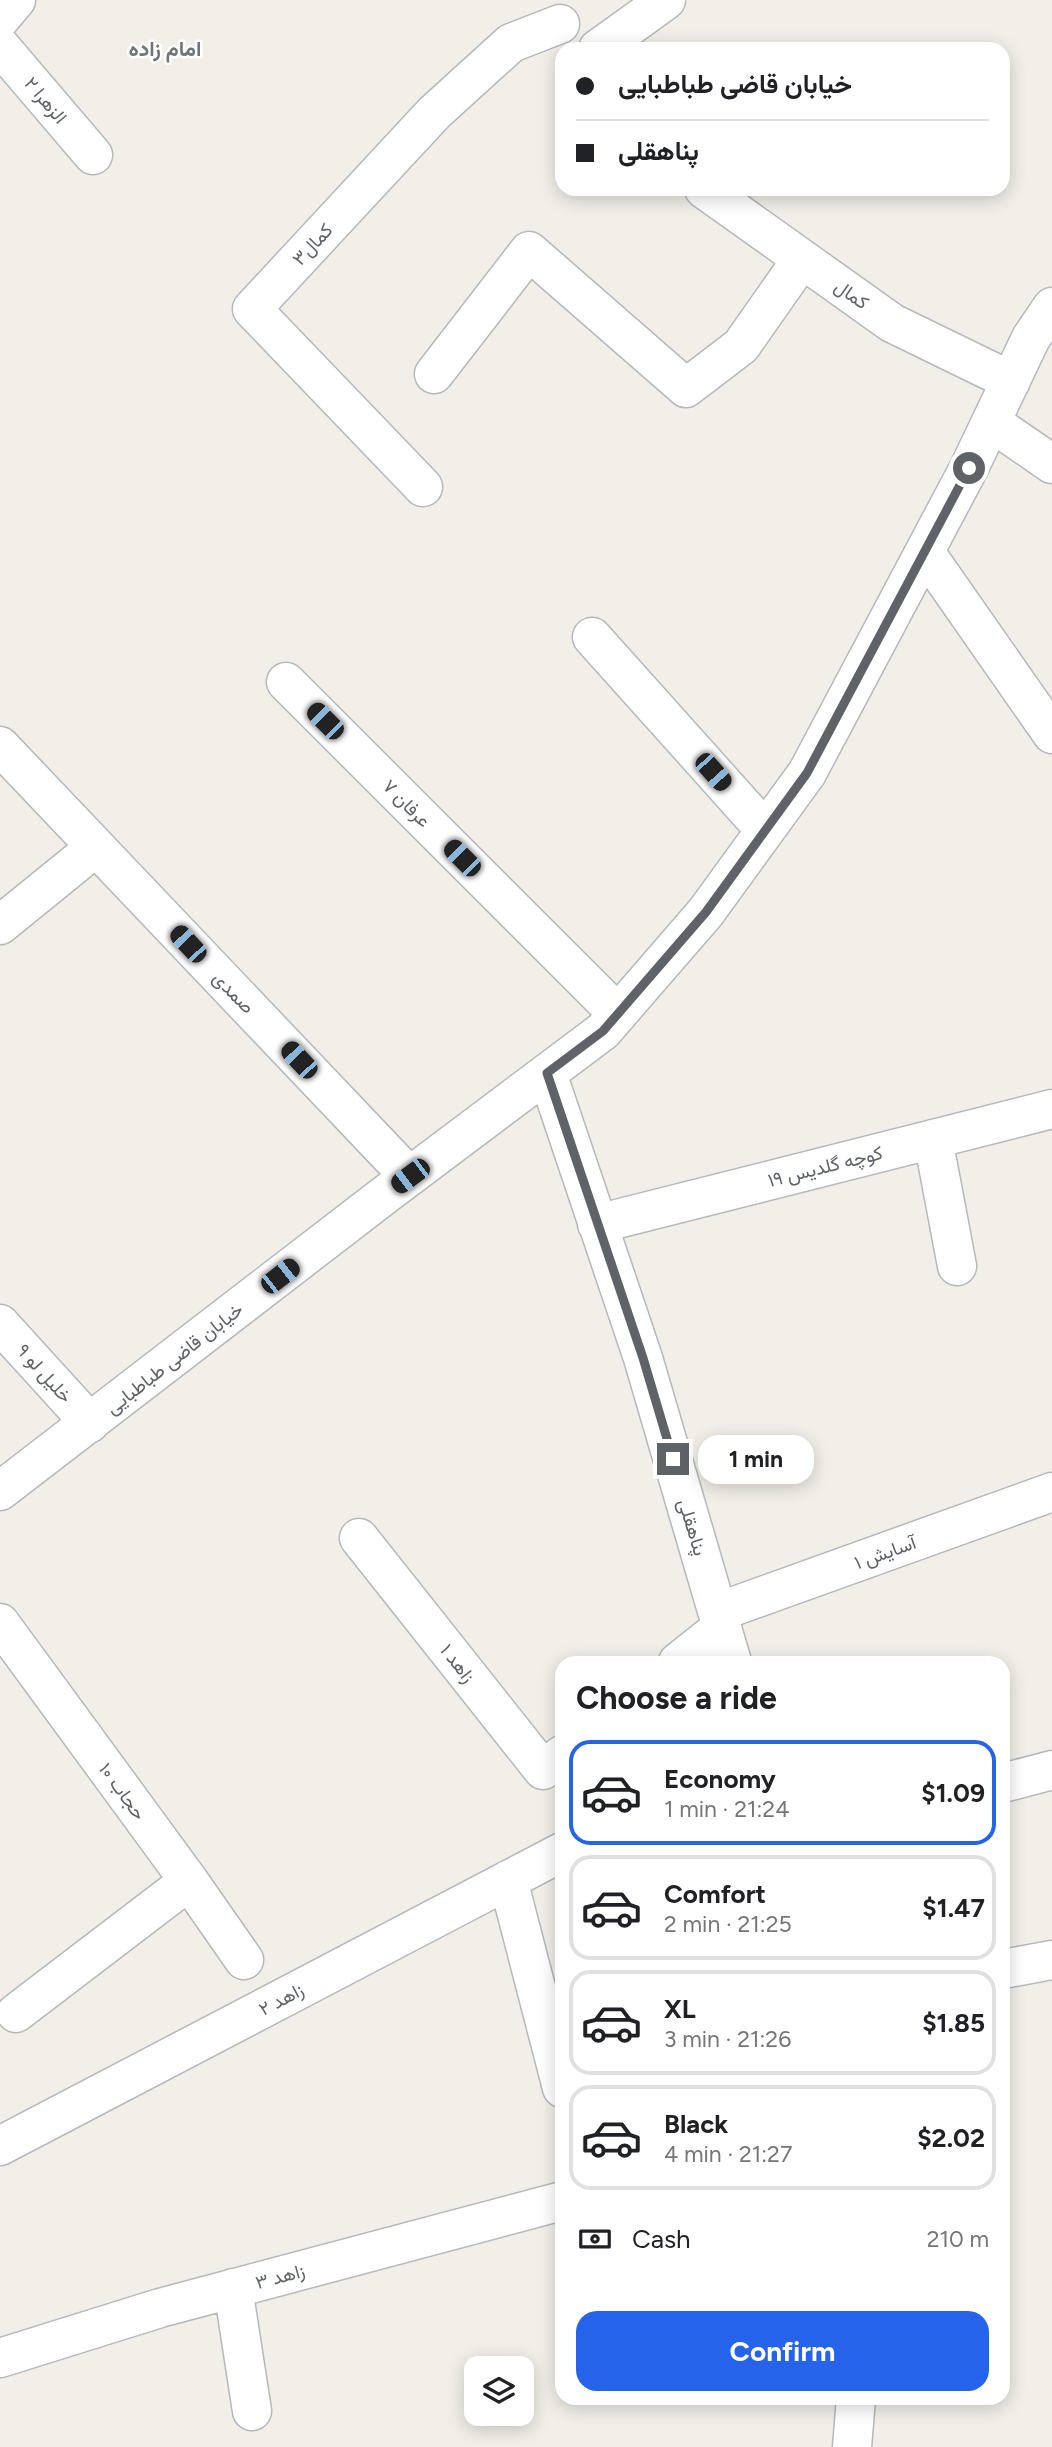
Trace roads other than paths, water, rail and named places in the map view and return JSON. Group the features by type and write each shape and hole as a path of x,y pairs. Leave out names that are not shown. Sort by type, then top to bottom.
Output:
{"street":[{"path":"0,19 16,0"},
{"path":"608,42 666,0"},
{"name":"کمال۳","path":"423,487 252,309 434,113 511,43 566,24"},
{"name":"الزهرا ۲","path":"0,46 93,155"},
{"name":"کمال","path":"714,196 892,323 1011,381"},
{"path":"434,374 529,251 686,388 741,346 802,259"},
{"name":"خیابان قاضی طباطبایی","path":"0,1492 603,1031 706,912 807,773 925,552 1031,338 1052,307"},
{"path":"991,422 1052,464"},
{"path":"925,552 1052,734"},
{"path":"592,637 765,830"},
{"name":"عرفان ۷","path":"286,682 618,1014"},
{"name":"صمدی","path":"0,746 410,1176"},
{"path":"0,925 96,847"},
{"name":"پناهقلی","path":"547,1073 643,1358 724,1634"},
{"name":"کوچه گلدیس ۱۹","path":"597,1224 1052,1109"},
{"path":"933,1139 957,1265"},
{"name":"خلیل لو ۹","path":"0,1324 90,1423"},
{"name":"آسایش ۱","path":"724,1634 1052,1492"},
{"name":"زاهد ۱","path":"359,1538 543,1770 555,1761"},
{"name":"حجاب ۱۰","path":"0,1623 244,1960"},
{"path":"688,1656 724,1634"},
{"path":"1010,1781 1052,1770"},
{"name":"زاهد ۲","path":"0,2146 555,1856"},
{"path":"508,1880 555,2061"},
{"path":"16,2013 189,1881"},
{"path":"1010,1968 1052,1960"},
{"name":"زاهد ۳","path":"0,2358 160,2308 555,2203"},
{"path":"233,2288 252,2411"},
{"path":"852,2447 855,2405"}],"district":[{"name":"امام زاده","path":"165,49"}]}
